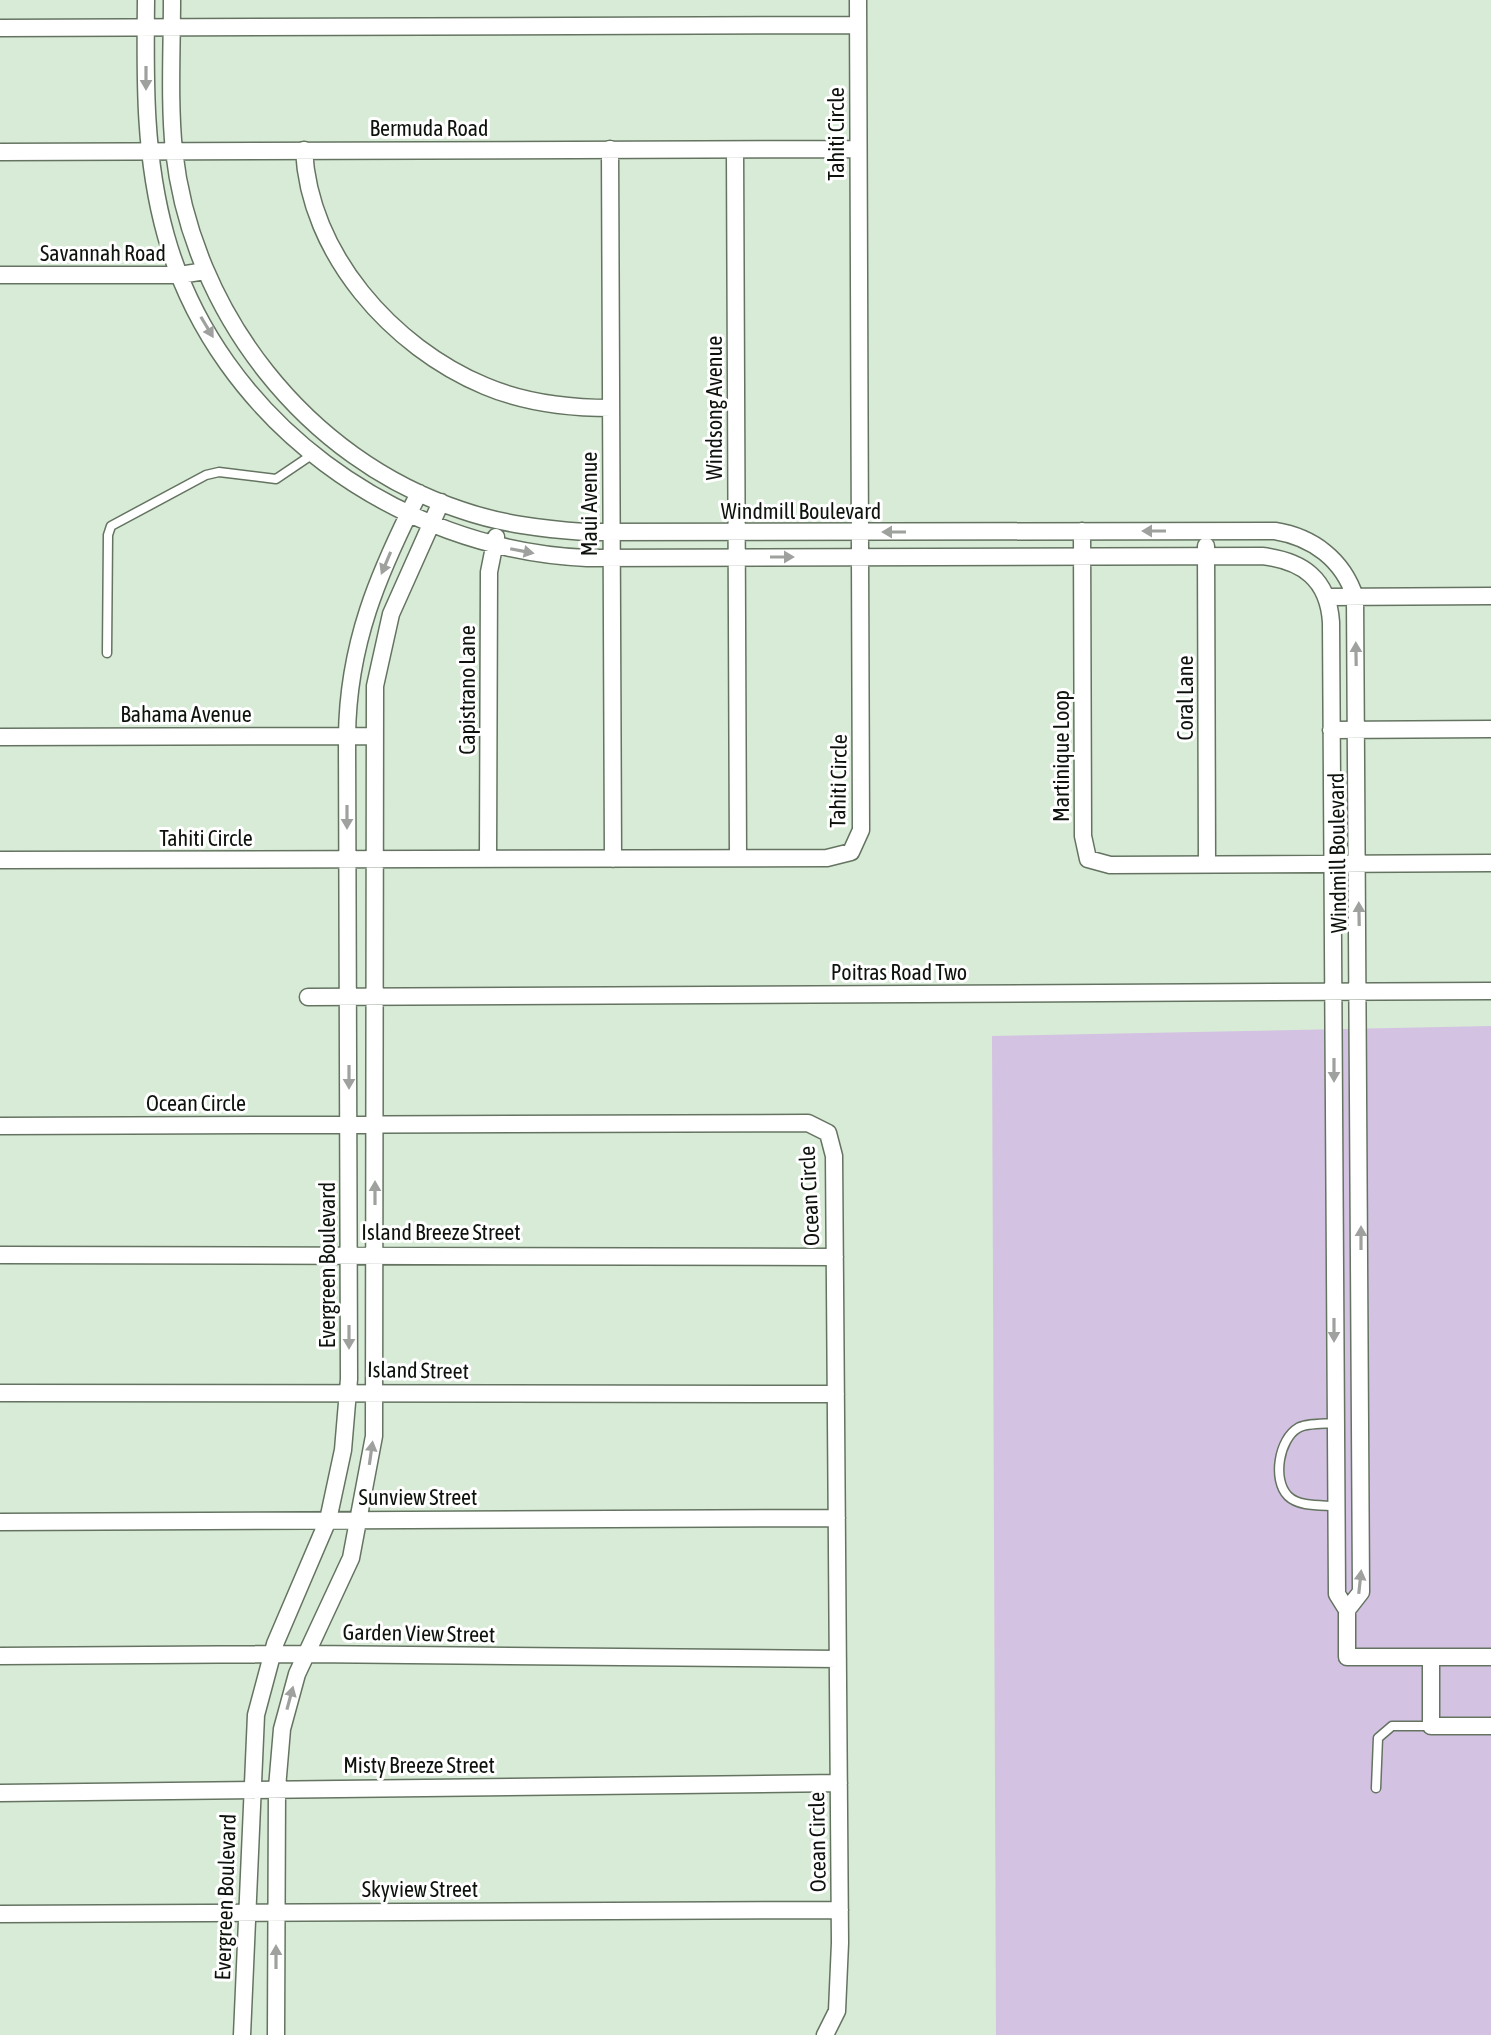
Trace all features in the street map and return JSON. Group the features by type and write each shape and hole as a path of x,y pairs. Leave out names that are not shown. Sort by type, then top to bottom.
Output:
{"street":[{"name":"Windmill Boulevard","path":"146,0 150,152 161,218 180,275 203,321 248,388 279,425 357,487 430,526 494,545 563,557 1262,556 1294,562 1315,577 1327,597 1333,863 1335,1506 1337,1594 1347,1610 1361,1592 1359,863 1355,597 1334,560 1308,540 1275,531 612,533 554,530 500,522 419,493 351,453 292,401 242,340 205,271 187,217 174,151 172,0"},
{"name":"Tahiti Circle","path":"0,860 836,858 851,852 860,838 858,0"},
{"path":"0,28 858,25"},
{"name":"Maui Avenue","path":"610,149 613,859"},
{"name":"Bermuda Road","path":"0,152 858,149"},
{"path":"304,150 312,201 329,240 363,293 401,334 435,359 488,387 550,404 611,408"},
{"name":"Windsong Avenue","path":"735,150 738,858"},
{"name":"Savannah Road","path":"0,275 180,275 205,271"},
{"name":"Evergreen Boulevard","path":"242,2035 256,1715 272,1655 328,1520 343,1450 348,1391 349,688 358,635 419,493"},
{"path":"276,2035 277,1788 282,1729 297,1674 351,1558 374,1436 375,686 385,633 441,502"},
{"name":"Capistrano Lane","path":"488,859 489,572 500,522"},
{"name":"Martinique Loop","path":"1082,531 1085,852 1094,862 1110,865 1207,864"},
{"name":"Coral Lane","path":"1206,531 1207,864"},
{"path":"1327,597 1491,596"},
{"path":"1331,730 1491,729"},
{"name":"Bahama Avenue","path":"0,737 373,736"},
{"path":"1207,864 1491,863"},
{"name":"Poitras Road Two","path":"308,997 1491,991"},
{"name":"Ocean Circle","path":"0,1126 808,1123 828,1133 834,1156 840,1910 837,2011 825,2035"},
{"name":"Island Breeze Street","path":"0,1255 835,1257"},
{"name":"Island Street","path":"0,1393 348,1391 836,1394"},
{"path":"1335,1454 1361,1453"},
{"name":"Sunview Street","path":"0,1522 837,1518"},
{"path":"1347,1610 1347,1657 1491,1657"},
{"name":"Garden View Street","path":"0,1656 308,1654 838,1659"},
{"path":"1431,1657 1431,1726 1491,1726"},
{"name":"Misty Breeze Street","path":"0,1793 839,1783"},
{"name":"Skyview Street","path":"0,1914 840,1910"}],"lane":[{"path":"107,653 108,535 111,526 206,475 219,472 276,479 313,454"},
{"path":"1335,1423 1299,1427 1285,1440 1280,1457 1281,1485 1288,1497 1303,1504 1335,1506"},
{"path":"1376,1788 1378,1738 1392,1726 1431,1726"}],"shaded area":[{"path":"1491,1026 1491,2035 996,2035 992,1036"}]}
